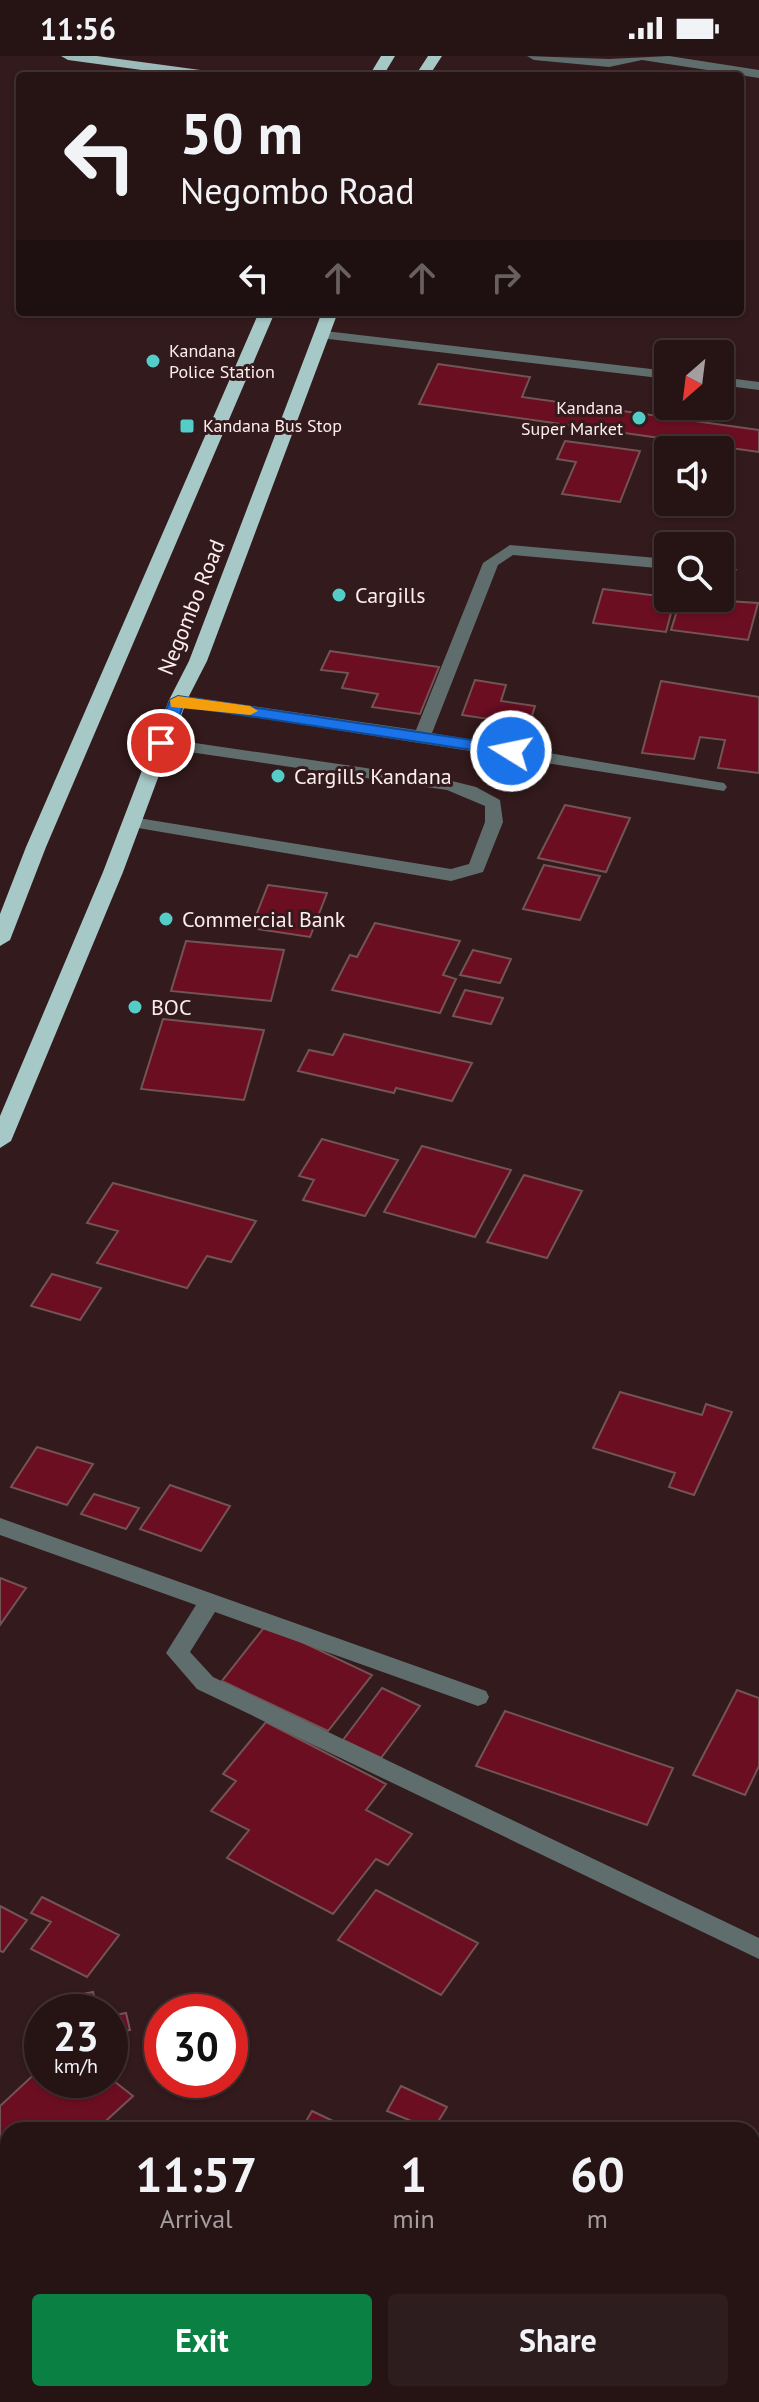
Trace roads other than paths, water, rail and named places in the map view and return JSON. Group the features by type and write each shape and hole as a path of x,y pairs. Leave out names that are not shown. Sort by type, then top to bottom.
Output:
{"highway":[{"path":"0,940 36,847 265,316"},
{"name":"Negombo Road","path":"0,1141 61,1002 178,700 198,661 325,335 329,316"}],"main road":[{"path":"68,56 186,72"}],"street":[{"path":"534,56 609,63 642,56 759,74"},
{"path":"325,335 654,373"},
{"path":"734,383 759,386"},
{"path":"422,736 491,563 510,550 654,563"},
{"path":"178,700 422,736 718,787"},
{"path":"132,822 451,875 477,868 494,822 494,804 470,791 448,785 161,743"},
{"path":"0,1526 478,1697"},
{"path":"209,1603 177,1653 205,1683 759,1949"}],"place":[{"name":"Kandana Police Station","path":"153,361"},
{"name":"Kandana Super Market","path":"639,418"},
{"name":"Kandana Bus Stop","path":"187,426"},
{"name":"Cargills","path":"339,595"},
{"name":"Cargills Kandana","path":"278,776"},
{"name":"Commercial Bank","path":"166,919"},
{"name":"BOC","path":"135,1007"}]}
